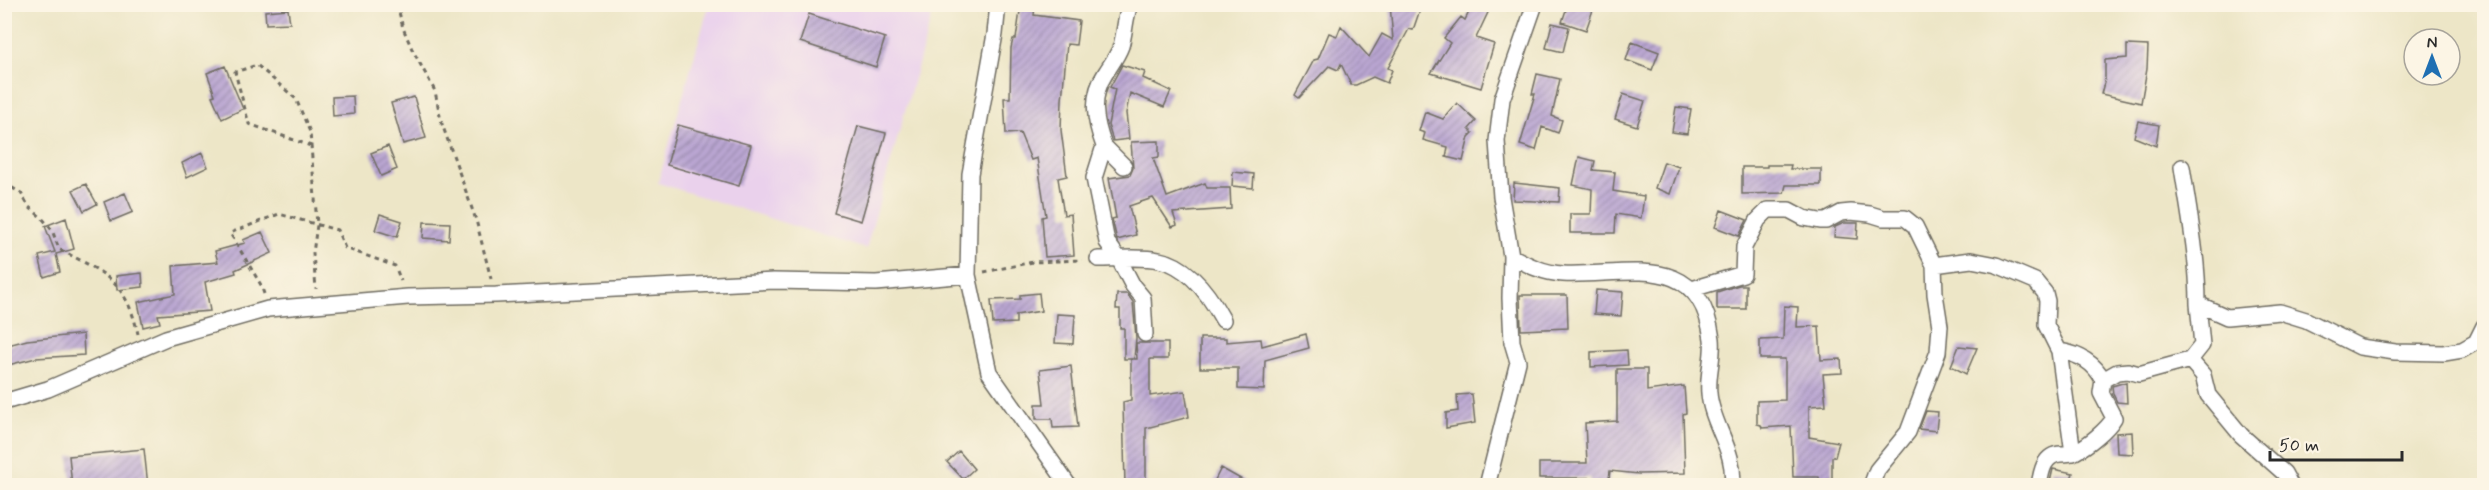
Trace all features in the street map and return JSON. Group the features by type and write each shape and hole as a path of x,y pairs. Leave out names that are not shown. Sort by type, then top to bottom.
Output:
{"street":[{"path":"998,4 995,34 970,174 968,275 989,372 1069,486"},
{"path":"1124,166 1104,146 1094,114 1098,87 1116,59 1130,4"},
{"path":"1487,486 1518,362 1512,342 1511,256 1501,197 1497,141 1502,99 1535,4"},
{"path":"1104,146 1094,178 1107,242 1133,286 1143,298 1144,334"},
{"path":"2103,380 2117,372 2128,371 2139,374 2190,360 2202,345 2198,304 2198,269 2192,246 2190,212 2182,167"},
{"path":"1692,289 1702,284 1741,277 1744,272 1744,247 1748,237 1761,216 1773,209 1789,210 1804,218 1820,221 1827,221 1841,213 1851,212 1883,218 1905,218 1915,226 1934,265 1935,294 1940,326 1938,352 1908,432 1874,475 1871,486"},
{"path":"1511,256 1540,270 1562,274 1622,271 1671,275 1692,289 1704,310 1712,340 1709,394 1729,455 1734,475 1732,486"},
{"path":"1098,259 1160,260 1179,266 1213,301 1223,320"},
{"path":"1934,265 1971,260 1997,266 2036,281 2045,293 2048,301 2046,325 2059,351 2073,453"},
{"path":"4,402 48,389 166,338 268,309 408,297 774,282 876,283 968,275"},
{"path":"2198,304 2228,317 2280,312 2306,320 2360,346 2395,352 2444,353 2462,350 2476,342 2484,326"},
{"path":"2039,486 2046,461 2050,457 2073,453 2110,425 2114,418 2101,393 2103,380 2098,371 2080,356 2059,351"},
{"path":"2190,360 2203,375 2208,395 2241,435 2284,473 2291,486"}],"path":[{"path":"397,4 403,28 412,49 435,91 441,121 476,220 496,295"},
{"path":"311,146 249,124 235,72 257,64 296,99 310,132 317,225 313,253 318,306"},
{"path":"4,183 21,194 29,207 42,218 52,230 59,249 106,274 122,292 134,316 142,349"},
{"path":"268,309 261,285 230,233 279,214 337,230 345,248 395,266 408,297"},
{"path":"968,275 1033,262 1098,259"}],"shaded area":[{"path":"709,5 935,5 866,249 658,183"}],"building":[{"path":"1021,4 1035,4 1034,15 1079,21 1076,45 1067,44 1061,130 1067,176 1058,178 1064,215 1071,214 1074,255 1045,257 1042,217 1046,216 1037,158 1031,160 1020,133 1006,134 1004,98 1010,98 1011,48 1013,39 1016,39"},
{"path":"1390,4 1422,4 1413,30 1409,29 1388,68 1392,70 1387,83 1373,77 1351,85 1341,64 1338,70 1329,66 1299,98 1295,95 1314,60 1318,59 1329,33 1337,36 1341,26 1369,57 1382,34 1393,40"},
{"path":"1473,4 1492,4 1476,38 1494,44 1481,88 1431,73 1450,43 1444,38 1461,17 1465,20"},
{"path":"1568,4 1595,4 1586,30 1562,22"},
{"path":"288,9 290,23 266,24 265,11"},
{"path":"809,14 885,38 876,67 800,42"},
{"path":"1552,23 1569,27 1563,52 1546,48"},
{"path":"1632,42 1659,52 1652,70 1626,60"},
{"path":"2127,45 2148,46 2147,69 2141,103 2101,94 2105,79 2105,60 2127,58"},
{"path":"1122,65 1145,72 1143,78 1171,91 1164,107 1130,93 1126,113 1129,139 1113,141 1108,125 1115,89 1110,87"},
{"path":"225,66 243,109 222,119 212,96 215,95 207,73"},
{"path":"1537,74 1560,79 1552,116 1562,120 1558,133 1542,127 1536,150 1520,145 1535,94 1532,94"},
{"path":"1623,94 1645,101 1637,126 1615,119"},
{"path":"353,96 354,114 333,116 332,97"},
{"path":"414,97 426,138 403,144 391,103"},
{"path":"1457,103 1476,121 1469,129 1473,133 1469,137 1463,161 1446,157 1448,147 1423,140 1425,133 1419,131 1425,112 1443,119"},
{"path":"1676,107 1691,109 1687,134 1672,132"},
{"path":"2138,121 2159,125 2156,146 2134,137"},
{"path":"678,125 751,145 739,186 667,165"},
{"path":"858,126 886,133 861,221 834,213"},
{"path":"1159,141 1159,157 1153,158 1167,197 1205,183 1207,188 1230,188 1231,209 1173,213 1177,225 1172,227 1153,198 1129,206 1136,235 1117,240 1112,219 1116,218 1109,178 1130,175 1133,168 1131,142"},
{"path":"388,146 397,169 381,176 371,153"},
{"path":"202,153 208,167 187,177 182,163"},
{"path":"1579,157 1595,161 1593,170 1615,172 1613,191 1644,196 1641,218 1616,214 1615,233 1570,233 1570,214 1591,214 1592,189 1573,185"},
{"path":"1664,162 1679,167 1670,194 1655,188"},
{"path":"1767,165 1791,165 1790,169 1821,169 1821,185 1786,185 1784,193 1742,194 1742,167 1767,167"},
{"path":"1233,172 1254,174 1253,188 1232,186"},
{"path":"1514,183 1560,188 1559,202 1513,200"},
{"path":"86,184 97,204 84,211 73,190"},
{"path":"125,193 133,212 111,221 104,202"},
{"path":"1721,210 1747,220 1739,236 1715,227"},
{"path":"380,214 402,221 397,237 375,230"},
{"path":"66,218 74,249 56,254 60,272 44,277 39,256 55,252 45,226"},
{"path":"424,222 450,223 449,240 423,238"},
{"path":"1844,223 1858,223 1857,239 1834,237 1835,227"},
{"path":"262,232 272,253 235,270 236,273 205,282 210,311 158,315 160,323 143,327 138,302 175,294 173,266 218,262 215,251 245,243 243,240"},
{"path":"142,273 143,287 117,290 116,276"},
{"path":"1746,285 1746,309 1717,309 1717,292"},
{"path":"1596,290 1623,292 1621,316 1594,314"},
{"path":"1039,293 1041,311 1016,315 1016,323 993,324 991,300 1020,299 1020,295"},
{"path":"1117,294 1127,294 1133,302 1136,338 1134,359 1137,359 1136,343 1168,343 1168,359 1150,359 1150,396 1185,391 1189,417 1146,428 1146,486 1125,486 1123,402 1131,400 1131,359 1124,359 1124,328 1120,328 1120,309 1116,309"},
{"path":"1520,295 1567,295 1568,328 1521,330"},
{"path":"1784,306 1798,307 1797,327 1819,326 1821,360 1841,359 1842,373 1823,374 1826,405 1809,406 1809,437 1839,442 1835,457 1832,457 1832,486 1820,486 1819,477 1793,477 1791,426 1762,428 1757,424 1757,401 1785,400 1785,359 1760,359 1760,340 1783,339"},
{"path":"1057,314 1075,315 1073,344 1055,343"},
{"path":"83,334 84,355 36,358 4,366 4,346 27,340"},
{"path":"1306,334 1309,348 1265,360 1264,390 1238,389 1238,368 1200,368 1200,338 1226,338 1226,342 1261,339 1262,346"},
{"path":"1959,346 1977,348 1966,374 1951,366"},
{"path":"1627,350 1628,365 1591,367 1591,352"},
{"path":"1071,366 1078,427 1053,428 1052,419 1036,419 1036,404 1044,404 1040,370"},
{"path":"1617,369 1647,369 1647,391 1684,386 1685,473 1639,474 1610,471 1608,486 1590,486 1591,478 1539,478 1539,463 1587,463 1585,423 1617,421"},
{"path":"2126,382 2127,403 2117,402 2112,386"},
{"path":"1472,394 1475,423 1446,428 1446,413 1458,411 1457,395"},
{"path":"1926,411 1938,412 1936,431 1919,429"},
{"path":"2132,432 2133,454 2117,453 2116,433"},
{"path":"144,449 148,486 72,486 69,456"},
{"path":"959,451 974,469 963,479 947,462"},
{"path":"1221,468 1253,486 1212,486"},
{"path":"2053,469 2073,473 2069,486 2049,486"}]}
